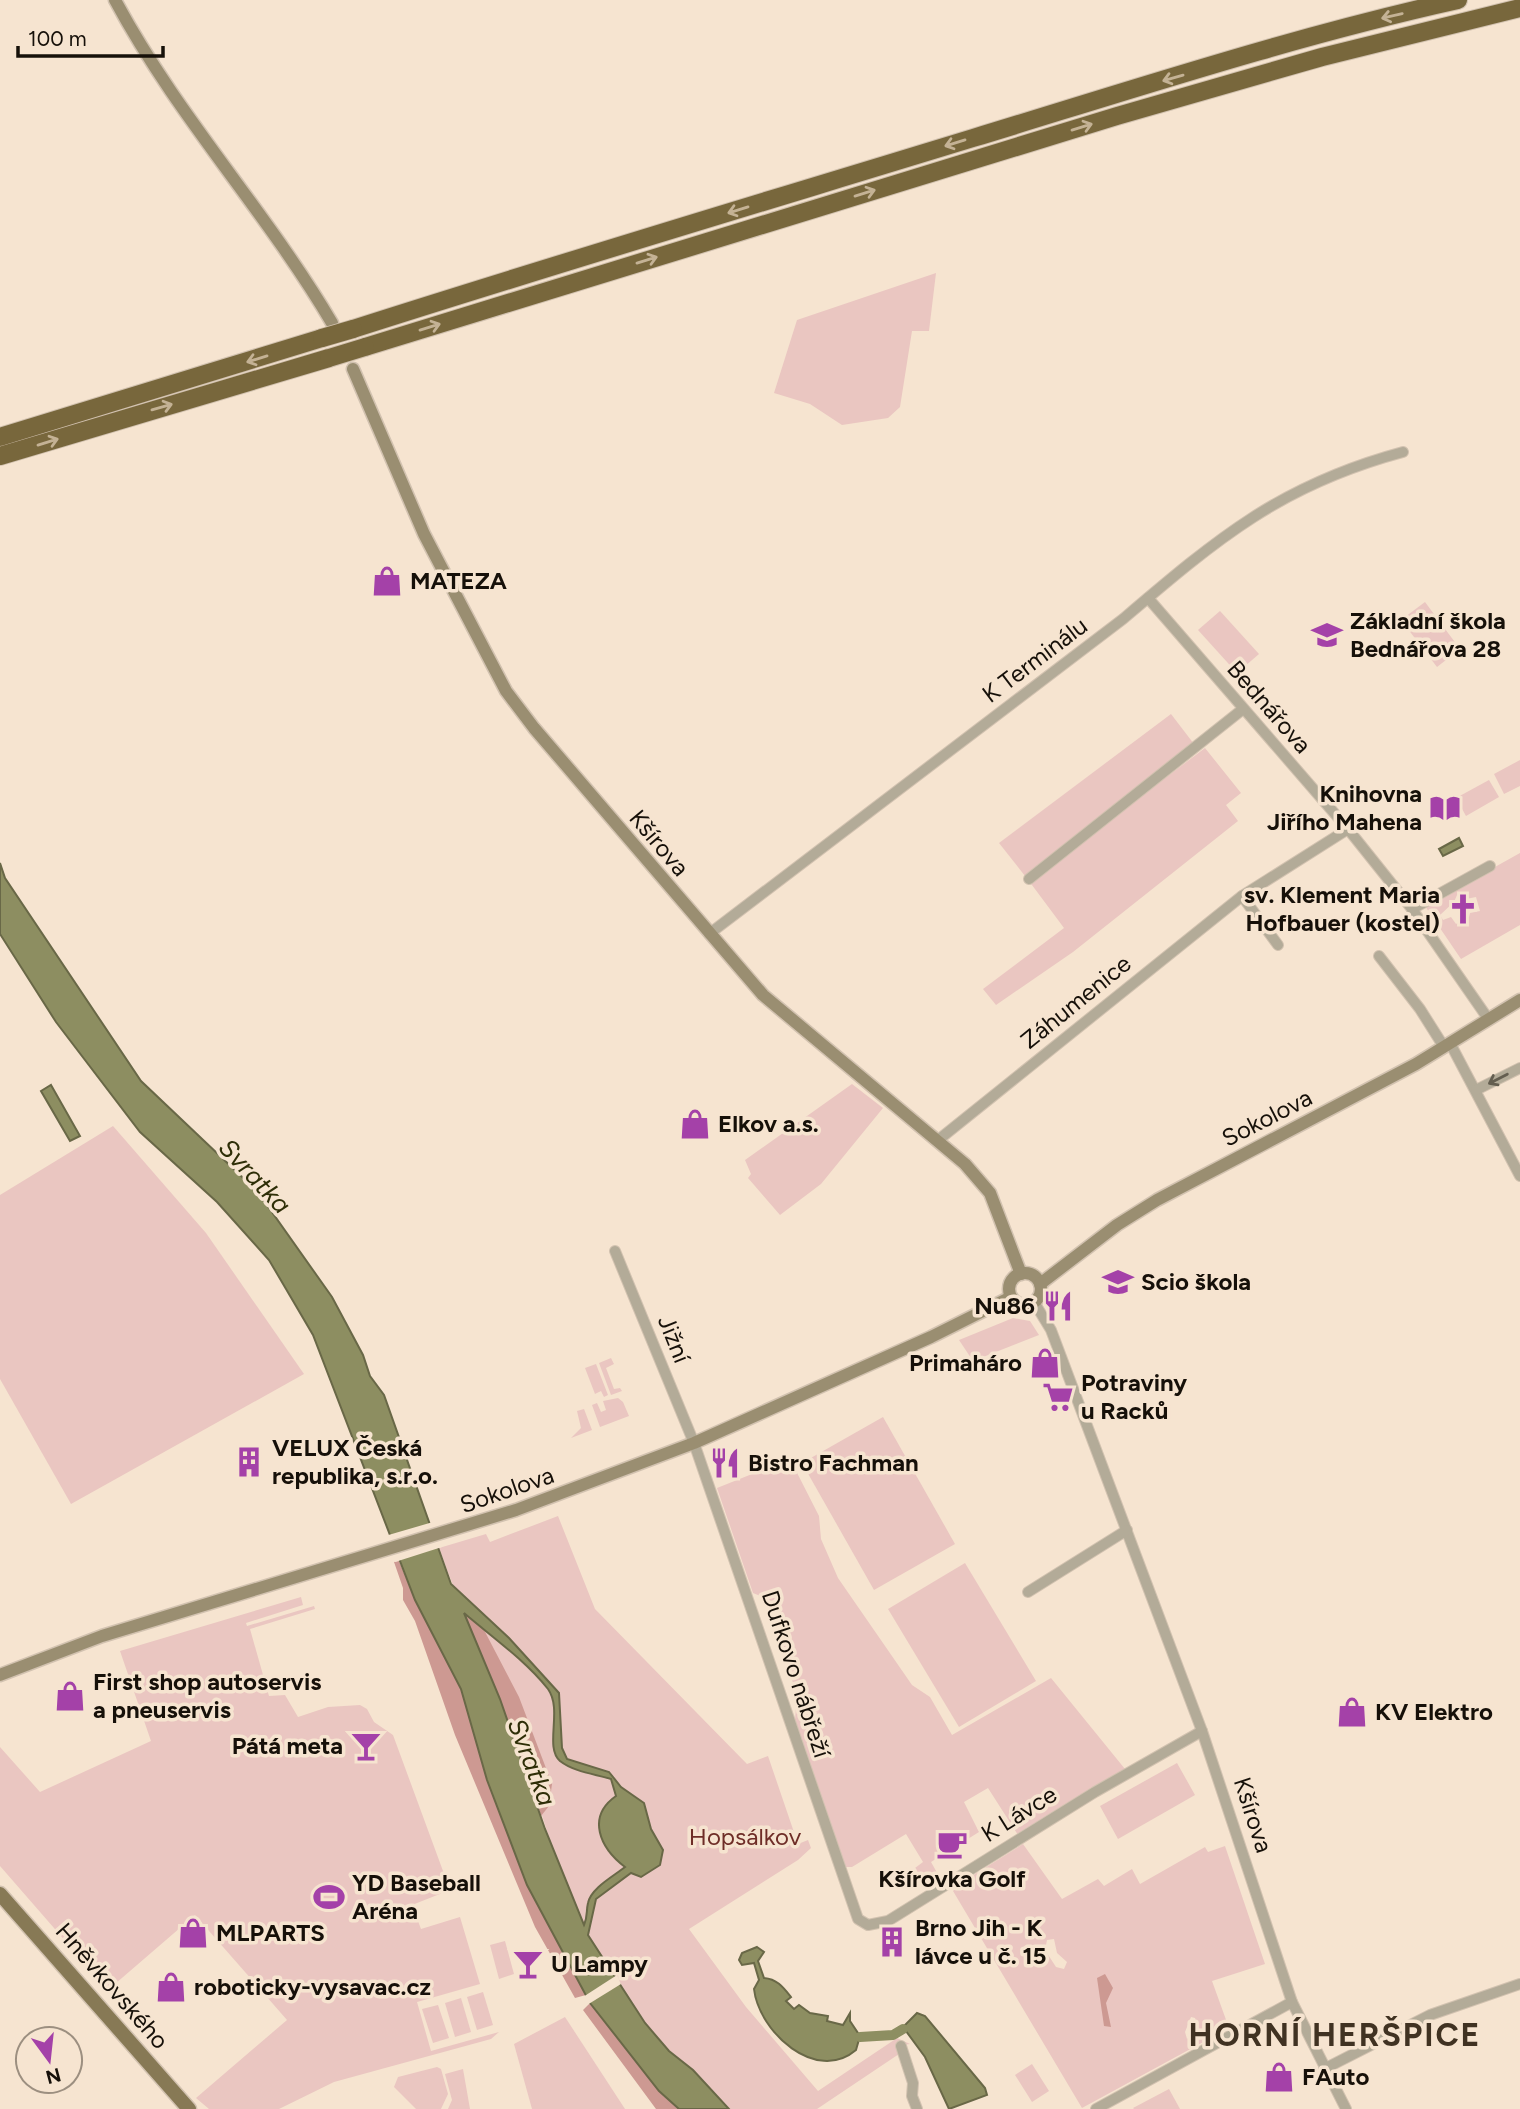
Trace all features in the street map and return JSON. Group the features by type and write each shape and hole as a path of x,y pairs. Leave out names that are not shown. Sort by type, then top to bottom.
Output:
{"highway":[{"path":"0,437 327,331 353,329 577,257 1109,96 1316,35 1458,0"},
{"path":"0,456 1117,116 1322,57 1520,8"}],"main road":[{"name":"Hněvkovského","path":"0,1894 189,2109"}],"street":[{"path":"115,0 144,55 200,136 303,274 327,331"},
{"name":"Kšírova","path":"353,369 424,534 506,691 709,934 778,1008 965,1164 990,1193 1016,1253 1021,1274"},
{"name":"K Terminálu","path":"709,934 1148,598 1199,555 1273,502 1321,478 1403,452"},
{"name":"Bednářova","path":"1148,598 1348,829 1412,909 1489,1020"},
{"path":"1029,878 1242,709"},
{"name":"Záhumenice","path":"937,1141 1242,896 1348,829"},
{"path":"1412,909 1490,866"},
{"path":"1242,896 1278,945"},
{"path":"1379,956 1447,1045 1476,1090 1520,1176"},
{"name":"Sokolova","path":"1040,1284 1148,1205 1447,1045 1520,1000"},
{"path":"1476,1090 1520,1068"},
{"name":"Jižní","path":"615,1251 694,1443"},
{"path":"1021,1274 1034,1276 1040,1284 1039,1296 1034,1303 1020,1305 1011,1297 1010,1285 1021,1274"},
{"name":"Sokolova","path":"0,1675 102,1636 454,1531 694,1443 931,1337 1011,1297"},
{"name":"Kšírova","path":"1034,1303 1051,1330 1202,1731 1292,2002 1346,2109"},
{"name":"Dufkovo nábřeží","path":"694,1443 858,1919"},
{"path":"1028,1592 1127,1530"},
{"name":"K Lávce","path":"858,1919 869,1924 888,1921 1095,1792 1202,1731"},
{"path":"1324,2069 1430,2015 1520,1984"},
{"path":"1096,2109 1292,2002"},
{"path":"901,2046 913,2083 912,2096 917,2109"}],"green space":[{"path":"936,273 929,331 912,331 900,407 888,418 842,425 810,404 774,393 797,320"},
{"path":"1425,602 1460,649 1437,667 1401,620"},
{"path":"1220,611 1259,654 1237,673 1198,630"},
{"path":"1171,714 1194,744 1025,876 999,843"},
{"path":"1205,748 1241,793 1226,805 1238,821 1073,952 996,1005 983,989 1064,928 1029,881"},
{"path":"1520,760 1520,786 1504,794 1494,774"},
{"path":"1489,780 1499,797 1466,816 1456,798"},
{"path":"1520,853 1520,925 1461,959 1425,906","holes":["1457,895 1466,899 1476,897 1480,911 1460,918 1461,921 1456,924 1451,917 1443,920 1440,915 1454,902"]},
{"path":"852,1084 883,1108 821,1184 780,1215 748,1178 751,1174 745,1160"},
{"path":"113,1126 206,1233 304,1374 71,1504 0,1379 0,1195"},
{"path":"1013,1318 1030,1321 1039,1335 973,1361 959,1340"},
{"path":"611,1358 614,1364 606,1368 614,1389 620,1388 622,1391 611,1395 599,1363"},
{"path":"596,1364 608,1395 604,1397 601,1391 595,1394 585,1368"},
{"path":"618,1398 623,1402 629,1416 600,1427 592,1405 597,1403 601,1412 606,1410 603,1401"},
{"path":"584,1409 592,1430 571,1438 581,1428 577,1411"},
{"path":"883,1417 955,1544 874,1590 802,1463"},
{"path":"790,1459 819,1516 821,1539 838,1578 912,1685 930,1697 952,1735 1051,1678 1125,1769 1018,1835 988,1788 964,1802 979,1832 931,1862 940,1878 926,1886 915,1868 923,1862 906,1834 852,1867 844,1867 795,1720 797,1695 765,1598 753,1593 717,1488"},
{"name":"Hopsálkov","path":"558,1516 595,1609 747,1764 768,1756 798,1844 808,1840 811,1848 798,1860 689,1929 746,2007 818,2091 897,2038 910,2044 896,2046 899,2054 817,2109 729,2109 668,2050 638,2015 596,1951 575,1908 518,1744 439,1548 486,1534 490,1542"},
{"path":"965,1563 1036,1681 959,1727 888,1609"},
{"path":"301,1597 303,1605 246,1623 247,1626 314,1606 315,1609 250,1629 269,1696 285,1695 298,1717 328,1707 360,1705 367,1709 374,1722 393,1735 450,1890 412,1905 421,1929 460,1917 480,1984 417,2002 431,2051 499,2032 491,2039 334,2082 279,2109 209,2109 196,2098 287,2020 195,1915 108,1990 0,1866 0,1747 40,1792 151,1741 120,1651"},
{"path":"1177,1763 1195,1795 1118,1839 1100,1806"},
{"path":"1023,1844 1062,1899 1098,1879 1104,1886 1132,1869 1140,1884 1205,1847 1208,1852 1225,1846 1265,1964 1212,1981 1229,2028 1082,2108 953,1891 956,1886","holes":["1054,1939 1057,1953 1067,1962 1064,1969 1056,1967 1045,1950 1047,1940","1191,2017 1195,2018 1198,2027 1187,2039 1185,2032"]},
{"path":"505,1941 514,1974 499,1979 490,1945"},
{"path":"483,1992 493,2025 477,2030 467,1997"},
{"path":"461,1998 471,2032 455,2037 445,2003"},
{"path":"438,2005 449,2038 433,2043 422,2009"},
{"path":"565,2017 625,2109 532,2109 514,2044"},
{"path":"1032,2064 1049,2091 1032,2102 1015,2075"},
{"path":"437,2067 441,2069 448,2094 441,2109 416,2109 394,2087 398,2077"},
{"path":"463,2069 470,2109 448,2109 452,2100 445,2074"},
{"path":"1169,2089 1180,2109 1133,2108"}],"shaded area":[{"path":"1459,838 1463,846 1443,856 1439,849"},
{"path":"0,863 5,878 141,1081 257,1191 332,1297 363,1355 370,1376 384,1395 451,1584 509,1638 559,1693 562,1748 567,1759 609,1772 621,1787 644,1803 651,1829 663,1850 660,1865 641,1877 631,1873 596,1899 588,1935 645,2023 669,2051 693,2070 729,2109 679,2109 659,2091 590,2003 527,1885 487,1780 461,1689 415,1600 313,1335 269,1260 217,1202 140,1132 56,1022 0,934","holes":["464,1613 519,1659 548,1689 554,1707 553,1747 560,1761 578,1770 611,1779 616,1796 601,1813 600,1832 609,1851 625,1867 594,1892 588,1903 584,1925 545,1829 500,1699"]},
{"path":"51,1085 80,1136 70,1141 41,1091"},
{"path":"399,1561 415,1600 461,1689 487,1780 527,1885 586,1995 575,1998 535,1927 455,1735 415,1621 403,1600 403,1588 394,1562"},
{"path":"463,1611 483,1628 519,1697 552,1784 549,1806 541,1816 527,1771"},
{"path":"757,1947 764,1952 758,1961 764,1978 773,1980 782,1987 791,1997 786,2001 794,2009 799,2005 810,2013 828,2016 827,2021 843,2025 850,2013 850,2021 860,2036 856,2050 840,2059 824,2061 807,2057 778,2036 758,2005 754,1989 759,1980 754,1963 742,1965 739,1960 742,1953"},
{"path":"1105,1974 1113,1988 1106,2003 1111,2027 1104,2026 1097,1978"},
{"path":"590,2003 659,2091 679,2109 656,2109 583,2010"},
{"path":"917,2013 925,2016 985,2088 987,2095 949,2109 925,2057 903,2027"}],"pier":[{"path":"433,1522 442,1547 395,1562 385,1536"},
{"path":"617,1975 621,1984 587,2005 583,1997"}],"waterway":[{"path":"860,2037 893,2035 903,2029"}],"place":[{"name":"MATEZA","path":"387,581"},
{"name":"Základní škola Bednářova 28","path":"1327,635"},
{"name":"Knihovna Jiřího Mahena","path":"1445,808"},
{"name":"sv. Klement Maria Hofbauer (kostel)","path":"1463,909"},
{"name":"Elkov a.s.","path":"695,1124"},
{"name":"Scio škola","path":"1118,1282"},
{"name":"Nu86","path":"1058,1306"},
{"name":"Primaháro","path":"1045,1363"},
{"name":"Potraviny u Racků","path":"1058,1397"},
{"name":"VELUX Česká republika, s.r.o.","path":"249,1462"},
{"name":"Bistro Fachman","path":"725,1463"},
{"name":"First shop autoservis a pneuservis","path":"70,1696"},
{"name":"KV Elektro","path":"1352,1712"},
{"name":"Pátá meta","path":"366,1746"},
{"name":"Kšírovka Golf","path":"952,1844"},
{"name":"YD Baseball Aréna","path":"329,1897"},
{"name":"MLPARTS","path":"193,1933"},
{"name":"Brno Jih - K lávce u č. 15","path":"892,1942"},
{"name":"U Lampy","path":"528,1964"},
{"name":"roboticky-vysavac.cz","path":"171,1987"},
{"name":"FAuto","path":"1279,2077"}],"district":[{"name":"HORNÍ HERŠPICE","path":"1335,2035"}],"water label":[{"name":"Svratka","path":"255,1176"},
{"name":"Svratka","path":"532,1762"}]}
